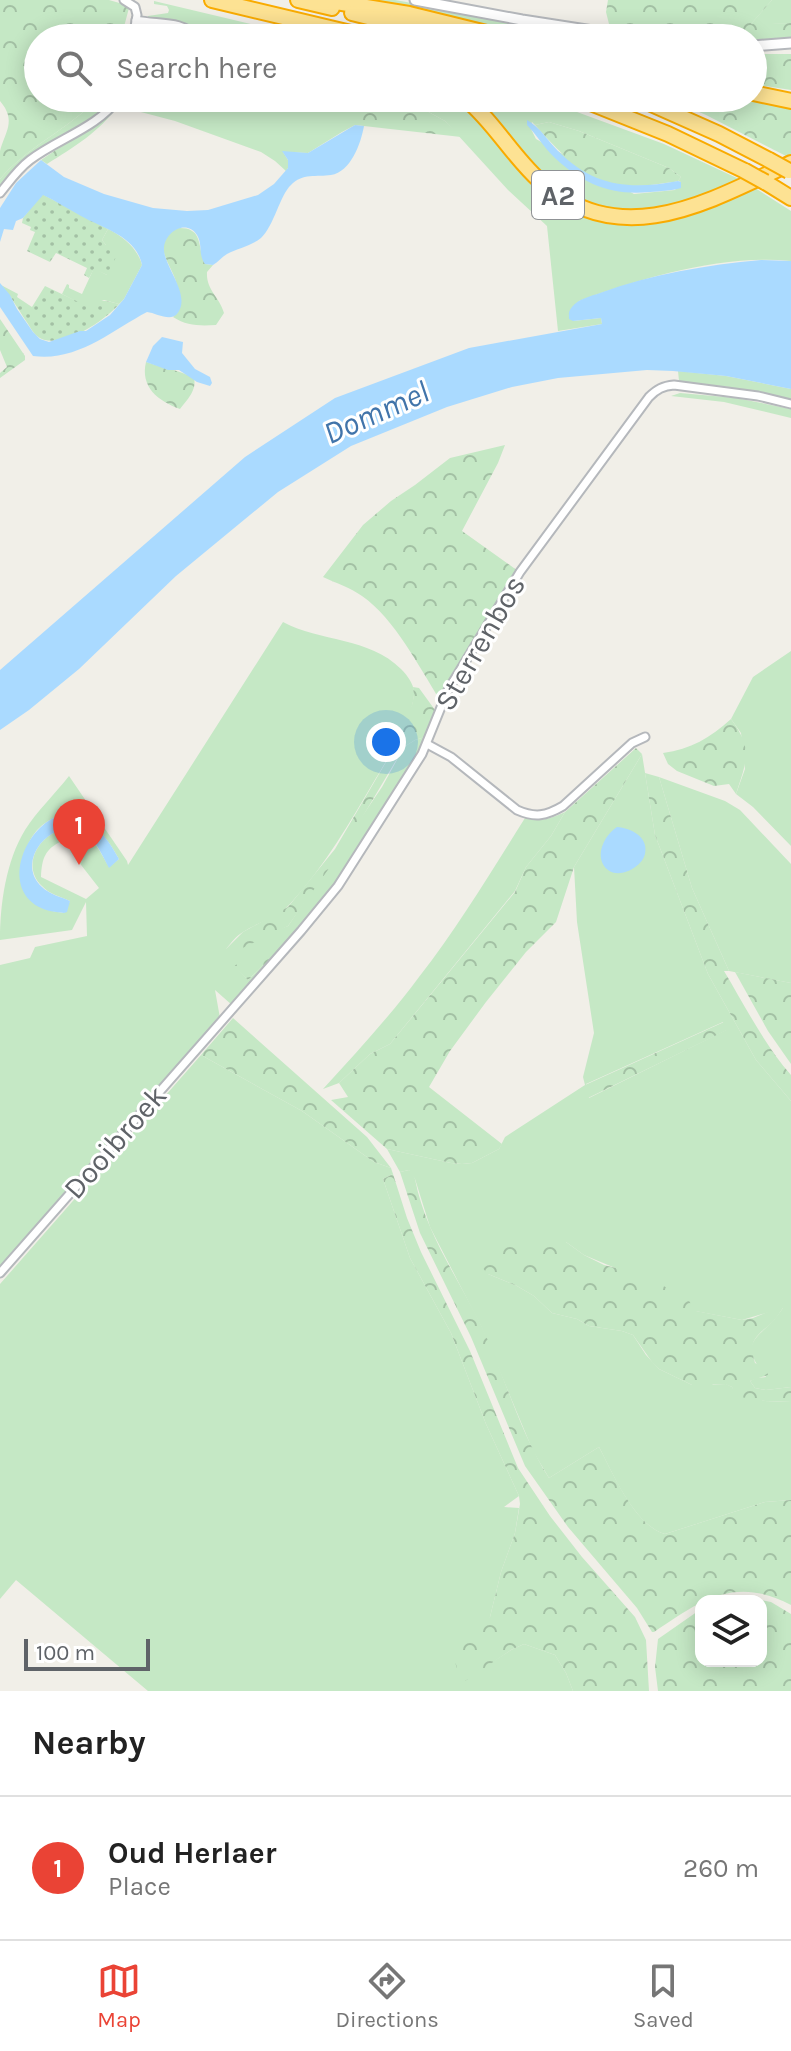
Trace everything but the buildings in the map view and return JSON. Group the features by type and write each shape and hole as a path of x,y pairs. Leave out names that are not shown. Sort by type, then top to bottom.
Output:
{"highway":[{"path":"212,0 312,24"},
{"path":"298,0 396,24"},
{"path":"324,0 450,24"},
{"path":"767,96 791,101"},
{"name":"A2","path":"481,112 523,164 545,185 568,202 609,217 632,218 673,213 790,169"},
{"path":"613,112 745,171 791,198"},
{"name":"A2","path":"670,112 790,169"}],"street":[{"path":"124,0 135,7 136,24"},
{"path":"415,0 548,24"},
{"path":"137,18 178,24"},
{"path":"767,45 791,43"},
{"path":"0,193 30,160 88,126 105,112"},
{"name":"Sterrenbos","path":"231,1011 338,886 427,744 448,690 520,572 656,390 674,385 758,396 791,404"},
{"path":"427,744 451,757 517,810 540,816 563,806 632,743 645,737"},
{"name":"Dooibroek","path":"0,1273 231,1011"}],"green space":[{"path":"0,0 109,0 129,8 125,24 24,24 24,112 83,112 23,157 0,179 0,151 9,121 0,101"},
{"path":"374,0 395,0 530,24 480,24"},
{"path":"608,0 772,0 751,24 609,24 606,12"},
{"path":"772,0 791,0 791,23 751,24"},
{"path":"154,1 250,24 184,24 148,20 148,16 168,13 167,6 154,4"},
{"path":"791,23 791,39 767,42 767,24 751,24"},
{"path":"767,54 791,54 791,90 767,86"},
{"path":"767,101 791,106 791,154 786,156 699,112 767,112"},
{"path":"83,112 102,112 36,154 0,190 0,179 11,167"},
{"path":"113,112 76,145 47,164 41,160"},
{"path":"141,112 342,112 342,132 308,153 283,152 288,160 286,171 261,152"},
{"path":"342,112 429,112 445,121 461,137 355,125 342,132"},
{"path":"429,112 469,112 492,135 531,184 556,204 582,217 610,223 639,224 668,220 725,200 752,186 791,211 791,261 738,261 683,270 629,284 579,301 573,321 601,318 602,324 558,331 547,226 508,190 445,121"},
{"path":"484,112 577,112 664,144 739,179 704,197 674,207 610,212 554,188","holes":["532,122 535,125 549,122 669,168 681,177 678,181 681,182 675,190 634,194 536,139 530,127"]},
{"path":"549,122 669,168 681,177 674,182 641,186 605,181 579,168 535,125"},
{"path":"42,194 108,229 102,240 119,251 107,275 94,269 89,278 84,275 87,268 56,253 50,262 27,251 35,232 22,223 23,218"},
{"path":"178,228 196,234 205,264 213,265 207,272 207,278 224,313 216,325 194,325 173,317 177,313 178,289 163,248 169,234"},
{"path":"108,229 129,244 142,265 119,304 104,300 87,307 62,294 67,284 82,294 94,268 107,275 106,245 102,240"},
{"path":"1,285 18,294 17,297 32,307 45,286 87,306 98,301 119,304 103,319 80,333 56,341 46,340 34,333"},
{"path":"0,319 25,360 0,378 0,373 7,367 0,350"},
{"path":"146,362 194,378 193,391 180,409 152,392 146,379"},
{"path":"678,371 726,376 791,389 791,401 729,387 679,381"},
{"path":"680,393 736,398 791,409 791,418 724,402 671,396"},
{"path":"505,445 462,531 518,571 440,700 406,644 385,617 358,593 323,577 363,525 450,458"},
{"path":"283,622 374,651 408,677 414,695 405,726 336,843 285,909 240,934 226,949 288,926 382,787 404,747 425,737 349,867 300,930 235,966 248,980 289,941 232,1005 215,990 220,1018 0,1267 0,965 30,958 35,947 87,936 86,902 72,930 0,940 3,898 13,855 30,823 69,776 128,865","holes":["61,815 80,818 96,828 119,859 109,867 91,839 76,830 64,829 42,842 33,863 34,875 48,891 70,901 64,913 36,904 25,892 22,874 31,839 46,823","62,841 67,841 71,852 99,888 86,899 41,877 46,855"]},
{"path":"791,651 791,846 736,794 745,769 741,733 731,719 753,677"},
{"path":"413,687 419,688 435,710 425,737 404,747 347,843 288,926 228,955 226,949 243,932 288,907 335,849 386,762 412,705"},
{"path":"731,719 743,739 746,755 736,794 729,784 714,786 677,771 668,764 663,753 700,742"},
{"path":"636,748 642,754 574,867 556,922 526,952 486,1002 450,1051 429,1087 502,1144 499,1149 472,1163 462,1164 387,1149 331,1100 348,1097 339,1083 370,1054 390,1044 515,892 526,867 551,836 565,812"},
{"path":"642,754 655,835 708,974 756,1060 791,1101 791,1387 766,1390 755,1388 750,1381 766,1377 751,1349 783,1308 742,1320 695,1311 620,1270 584,1255 566,1242 488,1274 534,1296 552,1313 577,1319 589,1326 633,1335 659,1369 692,1385 726,1384 734,1391 765,1401 791,1402 791,1500 765,1502 665,1534 644,1521 635,1510 599,1447 549,1478 533,1451 481,1326 430,1227 415,1179 409,1170 400,1172 387,1149 451,1163 472,1163 499,1149 505,1137 585,1085 583,1077 594,1033 577,922 574,867","holes":["723,1022 726,1030 589,1098 586,1084"]},
{"path":"645,773 659,777 692,888 729,971 724,971 763,1038 791,1075 791,1101 756,1060 708,974 655,835"},
{"path":"659,777 725,801 740,810 791,864 791,983 729,971 692,888"},
{"path":"565,812 551,836 526,867 515,891 390,1044 370,1054 339,1083 323,1089 408,992 474,899 525,818 545,819"},
{"path":"300,930 248,980 234,966 292,931"},
{"path":"735,972 791,983 791,1064 768,1031"},
{"path":"233,1018 367,1137 391,1168 374,1162 302,1111 201,1055"},
{"path":"724,1022 727,1030 588,1098 585,1085"},
{"path":"201,1055 302,1111 374,1162 391,1168 393,1174 383,1179 410,1258 451,1333 486,1424 519,1496 504,1507 519,1508 515,1533 490,1617 467,1678 524,1644 555,1655 573,1691 148,1691 16,1580 0,1599 0,1284"},
{"path":"400,1172 412,1172 434,1236 481,1325 529,1441 549,1478 599,1447 635,1510 654,1529 665,1534 765,1502 791,1500 791,1605 752,1592 695,1595 695,1606 652,1632 637,1608 568,1527 525,1466 471,1337 420,1233"},
{"path":"393,1174 421,1252 470,1351 518,1468 582,1557 635,1617 646,1640 649,1691 573,1691 555,1655 524,1644 465,1681 459,1675 451,1649 456,1639 490,1617 515,1533 519,1496 486,1424 451,1333 410,1258 383,1179"},
{"path":"547,1237 566,1242 604,1265 639,1274 662,1285 689,1301 696,1311 742,1320 785,1305 755,1338 752,1346 755,1363 767,1369 768,1375 750,1381 755,1388 766,1390 791,1387 791,1402 734,1396 732,1387 725,1384 713,1384 707,1391 696,1393 692,1385 659,1369 633,1335 589,1326 577,1319 552,1313 534,1296 488,1274 479,1264 481,1258 505,1245"},
{"path":"767,1601 771,1602 791,1614 791,1691 658,1691 655,1667 658,1639 695,1613 695,1667 767,1667"}],"water":[{"path":"527,120 572,163 599,179 628,185 678,181 681,188 636,193 611,190 587,181 551,154 527,125"},
{"path":"355,125 364,126 358,148 349,163 338,173 295,181 287,190 266,233 257,241 227,254 213,265 203,261 199,239 192,230 181,228 171,233 165,244 165,257 181,299 181,307 174,316 147,312 79,350 49,357 33,356 0,307 0,283 33,332 49,342 86,331 110,315 124,299 142,265 139,255 126,240 43,195 23,218 16,221 13,230 4,229 0,242 0,208 16,183 41,160 64,177 104,194 153,208 208,210 258,195 274,184 288,168 288,160 282,151 308,153"},
{"name":"Dommel","path":"761,260 791,261 791,389 726,376 673,371 647,370 558,378 512,387 447,407 351,446 278,492 176,576 79,669 0,730 0,670 245,457 335,398 469,348 602,324 601,318 573,321 569,319 569,311 581,300 620,286 679,271"},
{"path":"162,337 183,342 182,353 195,369 210,377 210,386 197,382 179,370 168,370 146,362 153,346"},
{"path":"61,815 89,822 109,842 119,859 109,868 95,843 76,830 64,829 42,842 32,864 34,876 42,887 70,901 64,913 42,908 27,897 21,885 20,871 28,843 48,821"},
{"path":"617,827 638,834 646,848 640,863 618,873 608,870 601,859 604,841"}],"place":[{"name":"Oud Herlaer","path":"79,865"}]}
